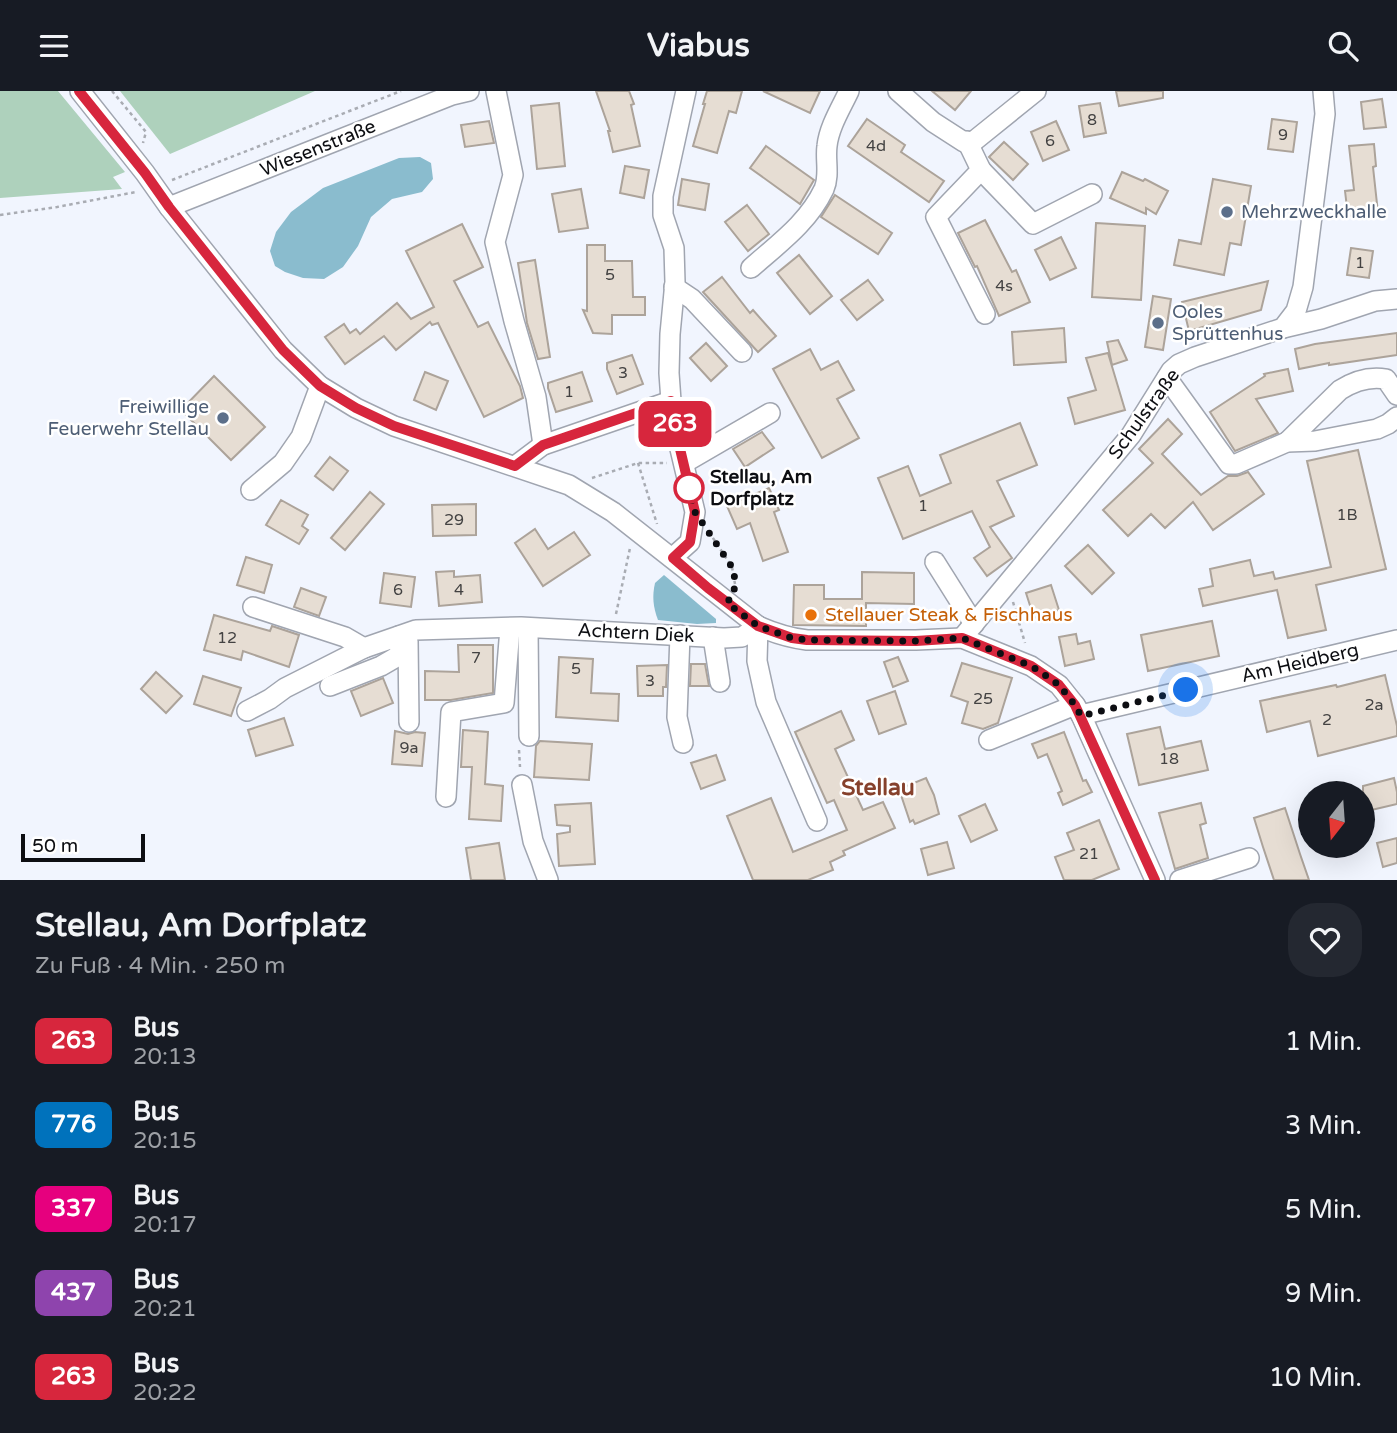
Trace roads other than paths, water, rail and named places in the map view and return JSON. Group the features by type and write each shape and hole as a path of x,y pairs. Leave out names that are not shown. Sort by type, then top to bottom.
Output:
{"street":[{"path":"80,91 283,350 320,386 356,408 394,426 569,485 613,512 758,626 792,638 807,640 916,641 968,631"},
{"name":"Wiesenstraße","path":"169,207 452,95 469,91"},
{"path":"496,91 513,176 495,243 536,397 543,445"},
{"path":"670,556 690,542 695,512 671,401 669,347 674,248 663,215 663,196 686,91"},
{"path":"751,268 801,225 825,188 827,146 831,129 849,91"},
{"path":"898,91 933,122 964,142 974,141 1035,91"},
{"path":"1283,328 1296,311 1303,287 1325,114 1323,91"},
{"path":"967,141 981,170 1033,224 1092,194"},
{"path":"981,170 936,217 985,314"},
{"path":"674,287 692,299 742,352"},
{"name":"Schulstraße","path":"968,631 1131,435 1167,378 1179,364 1283,328 1375,301 1397,299"},
{"path":"1167,378 1229,464 1236,464 1287,442 1350,383 1377,377 1386,379 1397,395"},
{"path":"251,490 283,463 301,437 320,386"},
{"path":"515,466 543,445 671,401"},
{"path":"684,463 770,413"},
{"path":"1287,442 1315,441 1377,429 1397,417"},
{"path":"934,562 968,631 1059,685 1078,710 1152,879"},
{"path":"253,607 345,637 364,648"},
{"path":"758,626 757,661 766,702 817,821"},
{"name":"Achtern Diek","path":"247,711 285,688 364,648 416,630 519,628 742,637 758,626"},
{"path":"519,628 529,736"},
{"path":"446,797 452,712 503,703 519,628"},
{"path":"330,686 400,655 403,634"},
{"path":"403,634 409,722"},
{"path":"680,635 677,717 683,743"},
{"path":"713,637 720,682"},
{"name":"Am Heidberg","path":"989,740 1078,710 1397,640"},
{"path":"522,785 533,841 548,880"},
{"path":"1180,880 1249,858"}],"water":[{"path":"420,157 431,163 433,179 422,192 392,199 371,217 358,246 343,267 324,279 303,278 275,266 270,251 276,232 291,212 323,188 399,158"},
{"path":"664,575 716,619 716,623 658,620 654,588 655,583"}],"place":[{"name":"Mehrzweckhalle","path":"1227,212"},
{"name":"Ooles Sprüttenhus","path":"1158,323"},
{"name":"Freiwillige Feuerwehr Stellau","path":"223,418"},
{"name":"Stellau, Am Dorfplatz","path":"689,488"},
{"name":"Stellauer Steak & Fischhaus","path":"811,615"}],"district":[{"name":"Stellau","path":"878,788"}]}
